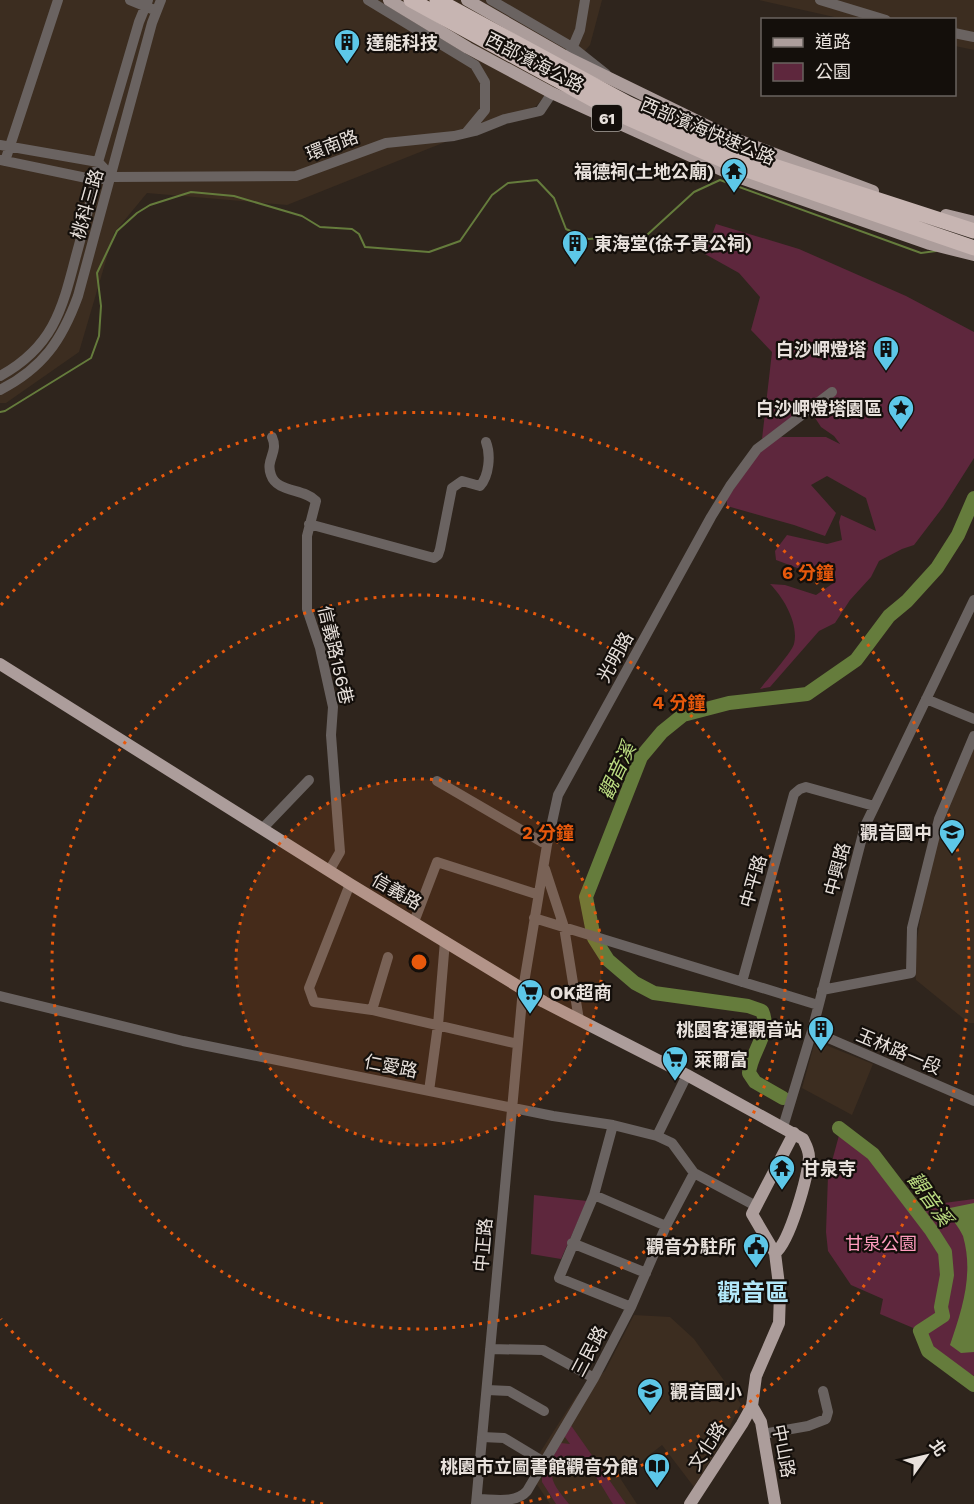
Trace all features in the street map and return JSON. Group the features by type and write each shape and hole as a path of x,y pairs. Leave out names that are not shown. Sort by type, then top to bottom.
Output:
{"highway":[{"name":"西部濱海快速公路","path":"411,0 623,116 738,167 974,231"},
{"name":"西部濱海快速公路","path":"437,0 628,104 740,155 974,248"}],"main road":[{"name":"西部濱海公路","path":"389,0 468,48 552,93 735,176 839,196 915,207 974,222"},
{"name":"西部濱海公路","path":"467,0 570,52 616,81 730,137 930,244 974,255"},
{"name":"信義路","path":"2,663 329,871 523,989 788,1130"},
{"path":"752,1406 756,1376 779,1323 780,1293 775,1253 753,1216 788,1130 803,1139 808,1148 809,1157 802,1191 791,1225 780,1249 775,1253"},
{"name":"中山路","path":"752,1406 761,1422 775,1504"},
{"name":"文化路","path":"690,1504 752,1406"}],"street":[{"path":"2,161 4,146 58,0"},
{"path":"130,0 159,5"},
{"path":"368,0 475,64 485,82 485,110 466,133"},
{"path":"491,0 570,52 580,30 585,0"},
{"path":"820,0 879,18"},
{"name":"桃科三路","path":"0,376 17,366 49,332 64,304 96,180 98,162 147,3"},
{"name":"桃科三路","path":"0,390 32,369 66,328 78,296 159,5"},
{"path":"956,33 974,37"},
{"name":"環南路","path":"2,161 96,180 112,177 296,176 386,143 466,133 505,119 540,111 552,93"},
{"path":"4,146 98,162 112,177"},
{"name":"光明路","path":"523,989 547,845 558,795 699,537 730,486 757,449 832,392"},
{"name":"信義路156巷","path":"272,437 275,451 269,464 272,479 278,485 314,499 316,503 309,524 305,564 307,609 320,648 333,707 331,735 340,852 329,871"},
{"path":"309,524 434,558 440,549 452,488 462,481 480,486 484,482 490,451 486,442"},
{"name":"中興路","path":"788,1130 865,826 974,600"},
{"path":"926,699 974,719"},
{"path":"822,990 911,973 912,928 939,819 974,736"},
{"path":"262,829 309,780"},
{"path":"437,781 547,845"},
{"name":"中平路","path":"742,982 794,794 806,787 874,806"},
{"path":"414,922 437,862 536,894"},
{"path":"544,867 569,929 579,1020"},
{"path":"350,884 309,988 314,1002 372,1010 518,1044"},
{"path":"534,918 818,1005"},
{"path":"429,1091 438,1025 445,941"},
{"path":"372,1010 388,957"},
{"name":"中正路","path":"477,1502 523,989"},
{"name":"仁愛路","path":"0,996 183,1041 512,1108 613,1125 657,1136 672,1143 694,1173 756,1206"},
{"name":"玉林路一段","path":"812,1031 974,1101"},
{"path":"657,1136 687,1075"},
{"path":"613,1125 594,1195 559,1278 631,1307"},
{"name":"三民路","path":"477,1502 522,1498 594,1378 631,1307 666,1226 694,1173"},
{"path":"594,1195 666,1226"},
{"path":"572,1243 646,1273"},
{"path":"490,1349 543,1350 594,1378"},
{"path":"487,1390 509,1391 544,1411"},
{"path":"763,1434 808,1426 826,1419 828,1412 824,1391"},
{"path":"482,1437 504,1438 544,1462"}],"shaded area":[{"path":"0,0 602,0 590,45 536,106 287,205 147,193 114,233 79,352 6,403 0,403"},
{"path":"759,0 974,0 974,50 956,46 956,18 839,18"},
{"name":"觀音國中","path":"971,731 974,732 974,1023 969,1023 916,980 914,960 935,820"},
{"name":"桃園客運觀音站","path":"818,1042 873,1064 852,1115 802,1088 814,1045"},
{"path":"974,1203 974,1352 961,1353 950,1345 965,1292 966,1250 963,1236 945,1209"},
{"name":"觀音國小","path":"634,1315 670,1317 694,1339 741,1404 725,1436 694,1487 662,1445 620,1478 637,1504 550,1504 528,1471 577,1395 605,1371"}],"green space":[{"path":"716,224 799,249 906,296 974,332 974,458 943,507 914,545 879,561 871,577 850,600 835,623 819,631 770,687 760,689 789,653 795,636 789,612 770,584 785,585 816,595 835,582 776,560 775,551 787,535 827,544 842,540 839,522 841,515 876,531 866,498 827,476 811,485 836,513 825,536 727,506 727,499 759,452 778,437 826,437 840,444 834,436 821,427 806,404 806,408 762,439 772,352 751,330 760,297 739,273 705,254"},
{"name":"甘泉公園","path":"841,1128 873,1154 917,1211 929,1205 974,1199 974,1376 936,1354 926,1353 916,1331 918,1330 880,1314 883,1299 851,1285 828,1251 826,1232 828,1176"},
{"path":"534,1195 587,1201 561,1259 531,1254"},
{"path":"570,1424 626,1504 613,1504 598,1480 580,1459 565,1456 553,1466 552,1476 554,1483 569,1504 556,1504 542,1482 542,1475 561,1443 570,1444 562,1433"}],"waterway":[{"path":"0,412 91,358 99,336 101,306 97,273 117,231 150,205 191,192 234,196 302,216 320,227 352,229 359,234 365,247 429,252 460,241 492,195 508,183 537,180 554,198 566,229 588,239 647,235 694,192 720,180 921,253 936,251"},
{"name":"觀音溪","path":"783,1098 755,1082 749,1073 763,1034 762,1011 748,1006 654,993 635,983 608,960 594,938 586,897 641,757 662,732 683,715 729,703 807,694 856,660 889,616 907,601 937,568 958,535 974,498"},
{"name":"觀音溪","path":"839,1128 873,1154 945,1252 947,1275 941,1307 943,1316 920,1331 928,1351 974,1385"}],"place":[{"name":"達能科技","path":"347,65"},
{"name":"福德祠(土地公廟)","path":"734,194"},
{"name":"東海堂(徐子貴公祠)","path":"575,266"},
{"name":"白沙岬燈塔","path":"886,372"},
{"name":"白沙岬燈塔園區","path":"901,431"},
{"name":"觀音國中","path":"952,855"},
{"name":"OK超商","path":"530,1015"},
{"name":"桃園客運觀音站","path":"821,1052"},
{"name":"萊爾富","path":"675,1082"},
{"name":"甘泉寺","path":"782,1191"},
{"name":"觀音分駐所","path":"756,1269"},
{"name":"觀音國小","path":"650,1414"},
{"name":"桃園市立圖書館觀音分館","path":"657,1489"}],"district":[{"name":"觀音區","path":"753,1293"}]}
